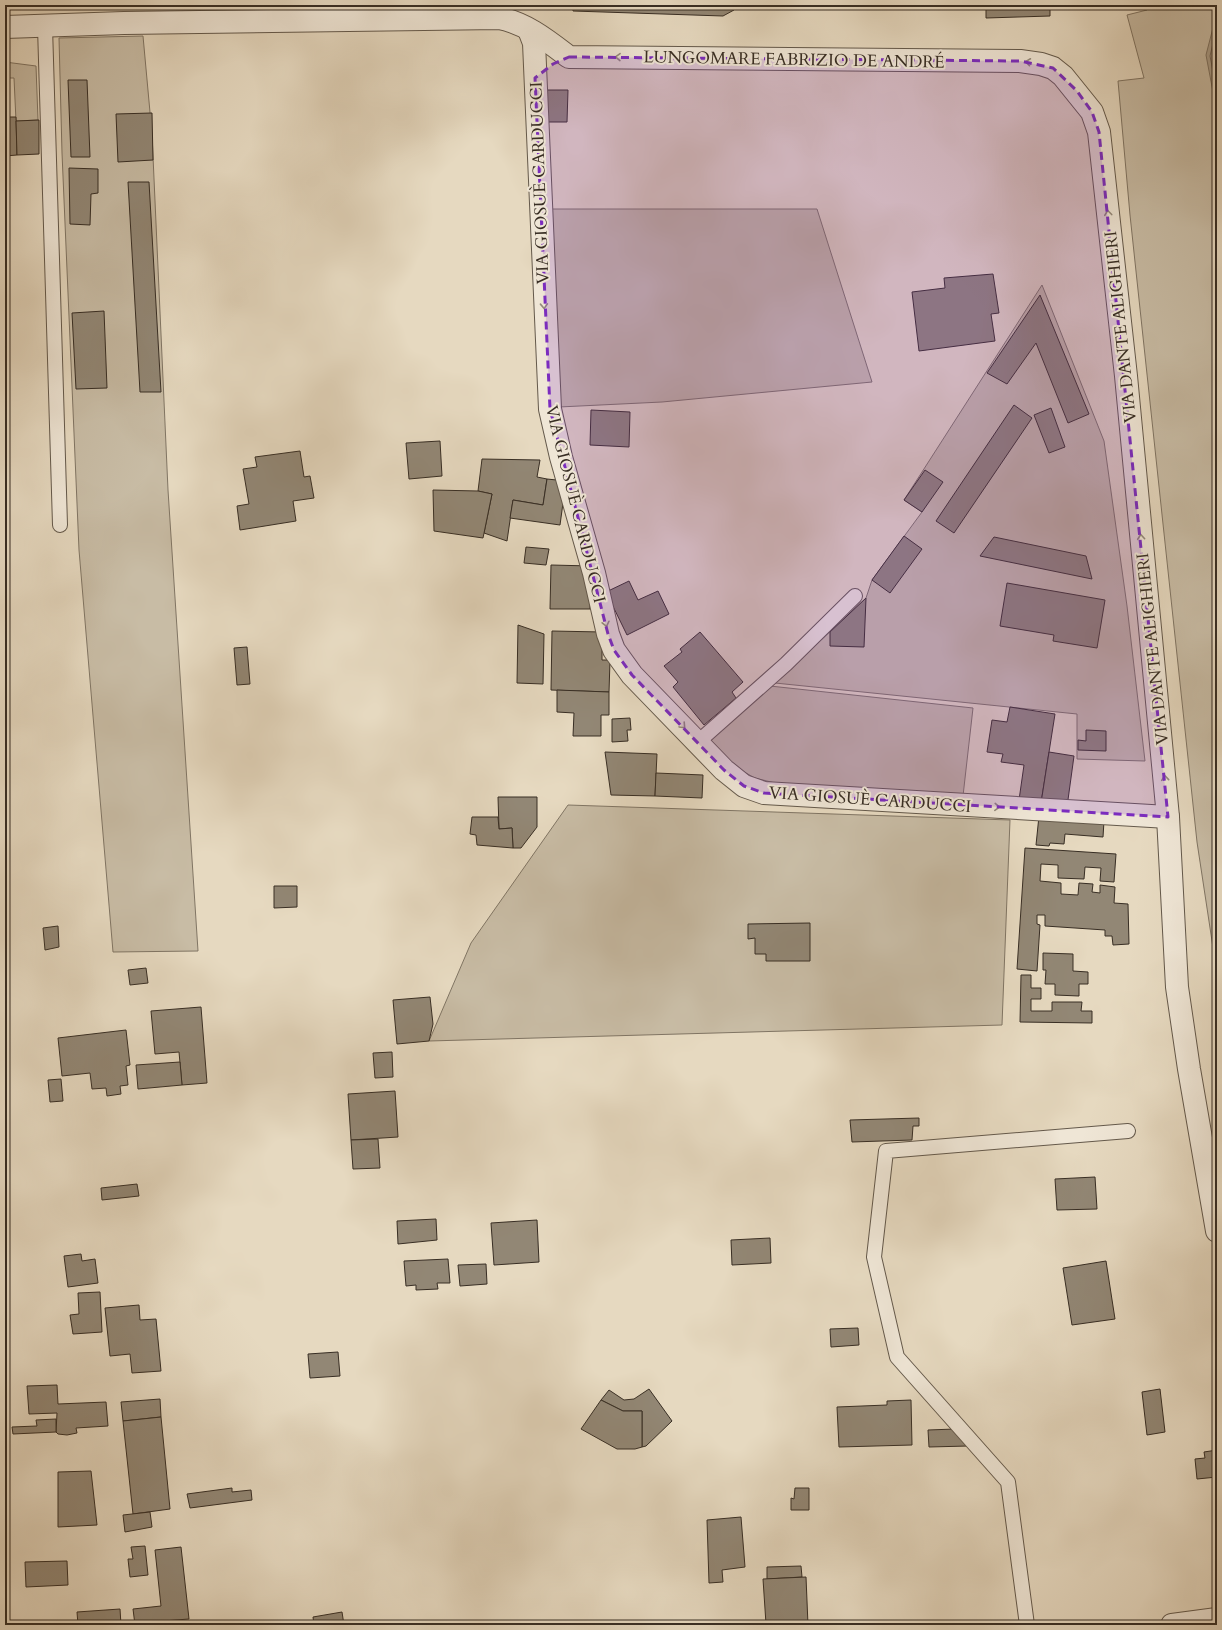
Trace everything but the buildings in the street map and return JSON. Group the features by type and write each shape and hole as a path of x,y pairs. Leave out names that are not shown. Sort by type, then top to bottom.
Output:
{"street":[{"path":"5,27 44,27 124,23 499,18 510,20 529,30 569,57"},
{"name":"VIA GIOSUÈ CARDUCCI","path":"529,30 534,43 547,378 550,409 554,431 594,573 608,634 614,650 632,674 724,770 744,786 764,793 1168,817"},
{"path":"535,78 553,64 569,57"},
{"name":"LUNGOMARE FABRIZIO DE ANDRÉ","path":"569,57 1020,61 1041,64 1053,68 1063,76"},
{"name":"VIA DANTE ALIGHIERI","path":"1063,76 1092,112 1099,132 1126,376 1168,817 1177,987 1188,1069 1217,1231"},
{"path":"1172,1625 1217,1619"}],"lane":[{"path":"44,27 60,525"},
{"path":"698,742 786,664 855,596"},
{"path":"1027,1625 1008,1482 897,1357 874,1257 886,1151 1128,1131"}],"highlighted area":[{"path":"569,57 1020,61 1053,68 1077,91 1092,112 1099,132 1168,817 764,793 744,786 724,770 632,675 614,650 608,634 550,409 535,78 553,64"}],"shaded area":[{"path":"1146,5 1217,5 1217,974 1197,842 1130,215 1118,81 1144,78 1127,15 1147,10"},
{"path":"143,36 152,134 168,490 198,951 113,952 79,550 62,153 59,38"},
{"path":"5,62 36,66 38,120 16,121 14,78 5,78"},
{"path":"549,209 817,209 872,382 662,402 559,407"},
{"path":"1042,285 1104,441 1127,606 1145,761 1077,759 1077,714 775,683 866,598 872,580 922,512 904,500"},
{"path":"770,686 973,708 963,796 783,785 755,778 737,768 709,741"},
{"path":"568,805 1010,820 1002,1025 429,1041 471,943"}],"water":[{"path":"1217,18 1217,113 1206,55 1215,20"}]}
